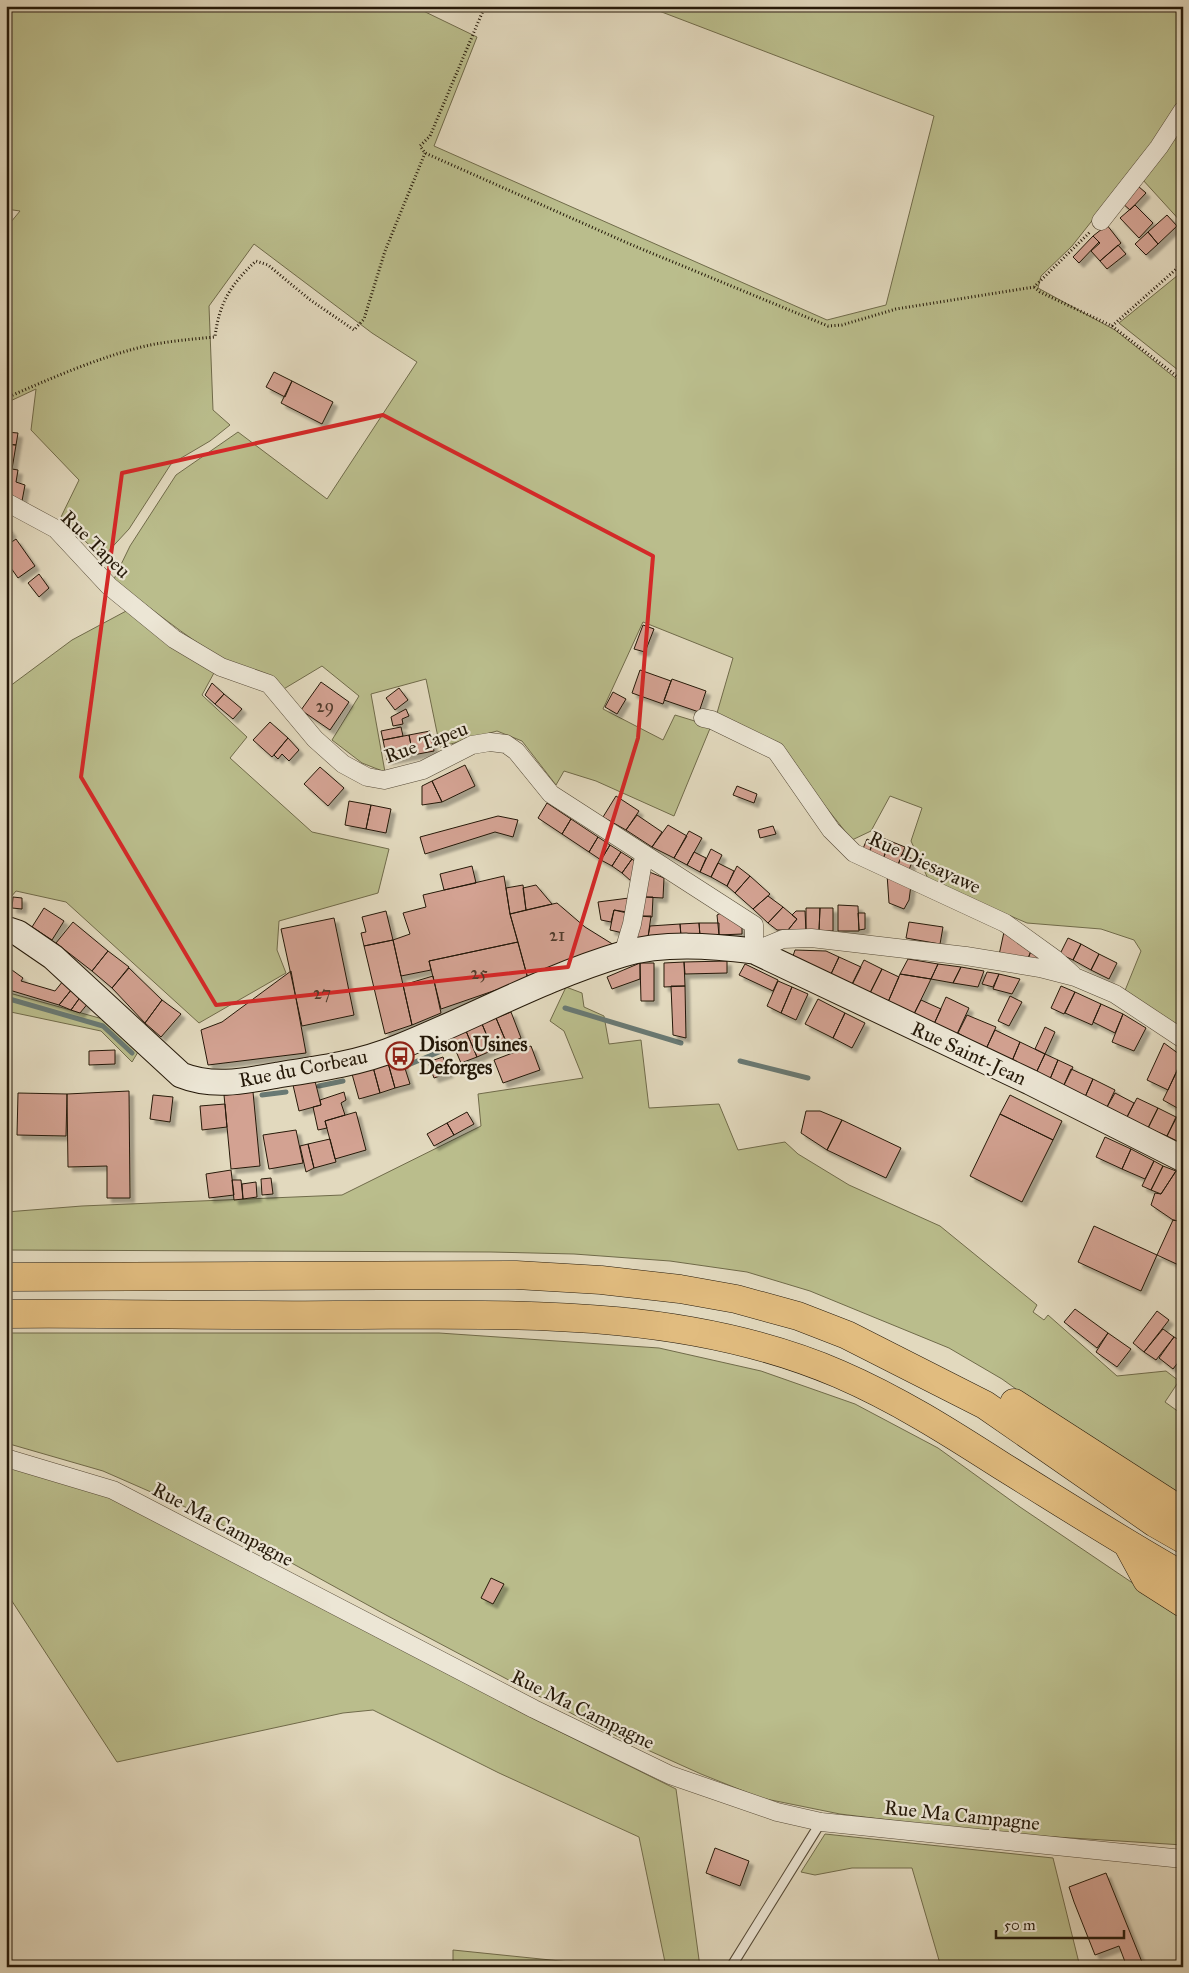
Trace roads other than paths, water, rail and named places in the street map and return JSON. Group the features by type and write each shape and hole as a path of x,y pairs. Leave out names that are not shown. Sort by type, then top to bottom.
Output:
{"highway":[{"path":"6,1277 497,1275 601,1280 680,1289 736,1299 798,1316 847,1335 910,1365 985,1405 1183,1540"},
{"path":"6,1314 508,1315 593,1318 661,1326 704,1334 775,1352 838,1373 906,1406 1183,1576"},
{"path":"910,1365 1000,1394 1183,1512"},
{"path":"1128,1544 1147,1580 1183,1603"}],"street":[{"path":"1101,221 1159,147 1183,110"},
{"name":"Rue Tapeu","path":"6,502 56,529 108,586 174,639 221,667 269,684 315,739 343,764 367,777 384,780 423,770 472,745 490,742 506,744 516,751 551,794 644,856 754,925 754,951"},
{"name":"Rue Diesayawe","path":"703,718 712,720 776,751 831,830 854,854 1005,923 1075,977"},
{"path":"623,954 632,924 644,856"},
{"name":"Rue du Corbeau","path":"6,929 18,933 53,957 182,1075 198,1082 235,1082 332,1067 398,1048 512,996 623,954 654,948 712,946 754,951"},
{"name":"Rue Diesayawe","path":"754,951 783,939 810,938 966,956 1040,968 1075,977 1115,994 1183,1038"},
{"name":"Rue Saint-Jean","path":"754,951 1038,1086 1183,1159"},
{"name":"Rue Ma Campagne","path":"6,1458 114,1490 534,1709 670,1775 777,1812 821,1822 1183,1859"}],"lane":[{"path":"731,1967 821,1822"}],"waterway":[{"path":"6,998 103,1026 132,1053"},
{"path":"565,1008 681,1043"},
{"path":"408,1065 446,1049"},
{"path":"740,1061 808,1078"},
{"path":"319,1086 343,1081"},
{"path":"262,1095 286,1092"}],"place":[{"name":"Dison Usines Deforges","path":"400,1056"}]}
